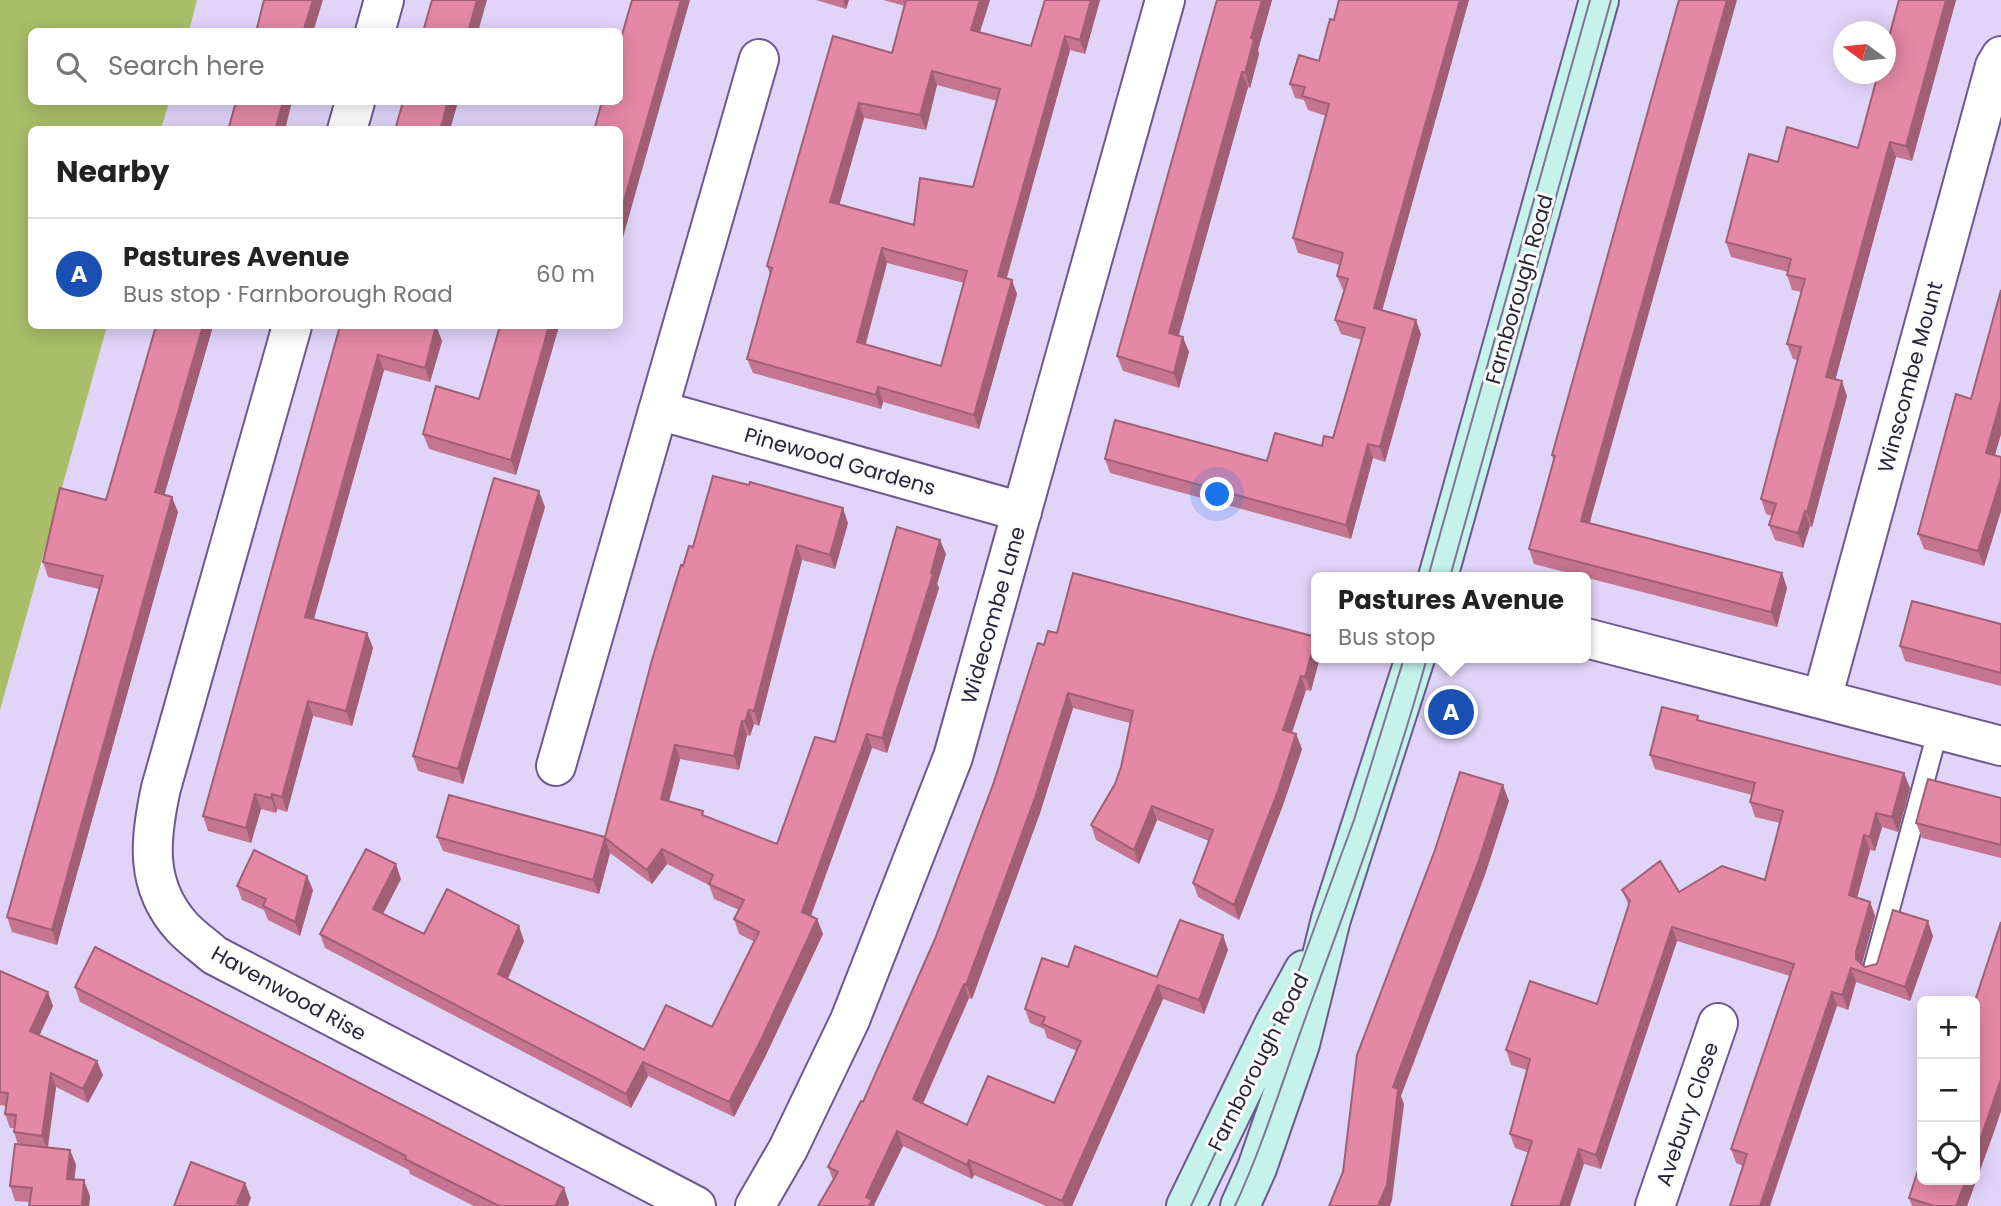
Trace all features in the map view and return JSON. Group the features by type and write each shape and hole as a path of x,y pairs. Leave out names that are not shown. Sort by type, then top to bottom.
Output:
{"street":[{"path":"376,28 384,0"},
{"name":"Widecombe Lane","path":"755,1206 788,1149 850,1020 953,757 1165,0"},
{"name":"Farnborough Road","path":"1439,572 1599,0"},
{"name":"Winscombe Mount","path":"1822,699 1995,66 2001,56"},
{"path":"556,765 759,59"},
{"path":"348,126 354,105"},
{"name":"Havenwood Rise","path":"291,329 153,822 151,857 161,894 181,926 215,955 696,1206"},
{"name":"Pinewood Gardens","path":"658,410 1022,512"},
{"path":"1591,639 2001,746"},
{"name":"Farnborough Road","path":"1240,1206 1257,1168 1300,1044 1332,919 1413,663"},
{"name":"Farnborough Road","path":"1186,1206 1274,1025 1332,919"},
{"name":"Avebury Close","path":"1655,1206 1718,1023"}],"lane":[{"path":"1873,970 1938,730"}],"green space":[{"path":"0,0 197,0 190,28 28,28 28,105 168,105 162,126 28,126 28,329 106,329 0,710"}],"building":[{"path":"264,0 313,0 304,28 257,28"},
{"path":"432,0 477,0 469,28 424,28"},
{"path":"632,0 681,0 623,204 623,126 595,126 601,105 623,105 623,32"},
{"path":"906,0 980,0 971,30 1031,46 1045,0 1091,0 1080,40 1065,36 998,276 1012,280 974,415 878,387 876,395 747,359 772,268 767,266 833,36 892,53","holes":["932,71 1000,89 973,187 920,178 914,225 830,202 859,103 920,115","882,248 967,271 941,366 857,342"]},
{"path":"1217,0 1262,0 1245,73 1242,72 1169,333 1183,337 1174,373 1117,356"},
{"path":"1339,0 1460,0 1374,308 1416,320 1380,447 1368,444 1346,525 1105,459 1115,420 1267,461 1275,433 1322,446 1324,436 1333,438 1365,328 1335,320 1348,279 1337,276 1343,253 1293,238 1329,104 1302,96 1305,87 1290,84 1299,55 1319,61 1330,19 1334,20"},
{"path":"1679,0 1727,0 1581,521 1782,573 1771,612 1529,549 1555,456 1552,455"},
{"path":"1899,0 1946,0 1906,146 1890,142 1826,377 1842,381 1807,512 1805,511 1798,533 1769,525 1776,504 1761,499 1801,347 1787,344 1805,279 1787,275 1791,259 1726,242 1749,154 1778,162 1787,127 1858,148 1875,84 1896,84 1896,21 1893,21"},
{"path":"235,105 282,105 276,126 229,126"},
{"path":"402,105 447,105 441,126 396,126"},
{"path":"2001,290 2001,400 1986,453 2001,457 2001,478 1978,551 1918,534 1956,394 1971,399"},
{"path":"155,329 202,329 155,492 172,497 52,930 7,917 103,576 43,562 60,488 106,500"},
{"path":"339,329 435,329 425,368 378,355 305,617 367,633 346,711 308,701 282,797 272,794 271,798 255,794 246,828 203,816"},
{"path":"499,329 548,329 511,460 423,434 436,386 479,399"},
{"path":"713,476 749,485 750,482 843,508 830,555 797,545 754,711 749,710 745,722 742,721 734,756 675,745 661,799 703,811 702,815 777,844 815,737 835,742 897,527 940,540 931,573 933,574 882,738 867,734 802,912 817,919 729,1102 643,1062 626,1094 320,934 366,849 396,864 373,909 424,934 447,889 519,926 498,974 644,1050 666,1005 712,1027 759,932 734,919 744,900 709,884 713,875 662,849 647,870 605,838 593,880 437,837 449,795 605,837 652,660 681,565 683,566 689,546 693,547"},
{"path":"494,478 539,491 458,769 413,756"},
{"path":"1073,573 1311,636 1311,655 1305,677 1301,676 1283,730 1296,734 1278,791 1234,905 1193,883 1213,830 1152,806 1134,850 1091,825 1115,784 1133,711 1068,693 1035,798 966,985 964,984 913,1099 967,1125 988,1076 1054,1103 1081,1041 1042,1024 1045,1017 1025,1009 1042,958 1068,967 1075,946 1157,977 1180,920 1223,935 1199,1000 1158,985 1062,1201 969,1160 967,1165 897,1131 866,1197 872,1200 869,1206 818,1206 838,1172 828,1167 861,1101 863,1102 935,939 994,782 1038,643 1044,645 1048,631 1057,633"},
{"path":"1912,601 2001,624 2001,673 1900,646"},
{"path":"1662,707 1698,716 1697,720 1904,773 1892,817 1876,813 1870,837 1864,835 1849,895 1870,902 1856,959 1865,967 1877,964 1893,910 1928,921 1905,987 1851,968 1842,995 1832,992 1760,1206 1730,1206 1747,1154 1731,1149 1794,964 1672,927 1596,1155 1579,1149 1560,1206 1511,1206 1532,1141 1510,1134 1530,1059 1506,1050 1530,981 1597,1004 1630,901 1622,890 1660,861 1679,892 1722,866 1765,880 1783,811 1750,802 1755,783 1650,755"},
{"path":"1460,772 1503,785 1479,860 1393,1087 1398,1089 1387,1185 1378,1206 1329,1206 1343,1172 1357,1055 1435,850"},
{"path":"1928,779 2001,798 2001,845 1916,823"},
{"path":"254,850 307,876 295,922 263,906 266,899 237,886"},
{"path":"2001,922 2001,1079 1980,1140 1980,996 1977,996"},
{"path":"95,947 564,1188 555,1206 499,1206 75,987"},
{"path":"0,971 48,992 30,1031 97,1061 83,1089 51,1073 42,1136 14,1132 16,1115 5,1114 8,1093 0,1092"},
{"path":"15,1144 70,1150 67,1179 84,1180 82,1206 29,1206 32,1188 10,1186"},
{"path":"191,1162 245,1183 237,1203 247,1206 174,1206"},
{"path":"1917,1173 1917,1185 1964,1185 1956,1206 1934,1206 1909,1198"}],"tram line":[{"path":"1429,572 1590,0"},
{"path":"1451,572 1611,0"},
{"path":"1191,1206 1296,978 1354,820 1402,663"},
{"path":"1235,1206 1265,1134 1356,880 1401,747 1426,663"}],"place":[{"name":"Pastures Avenue","path":"1451,712"}]}
